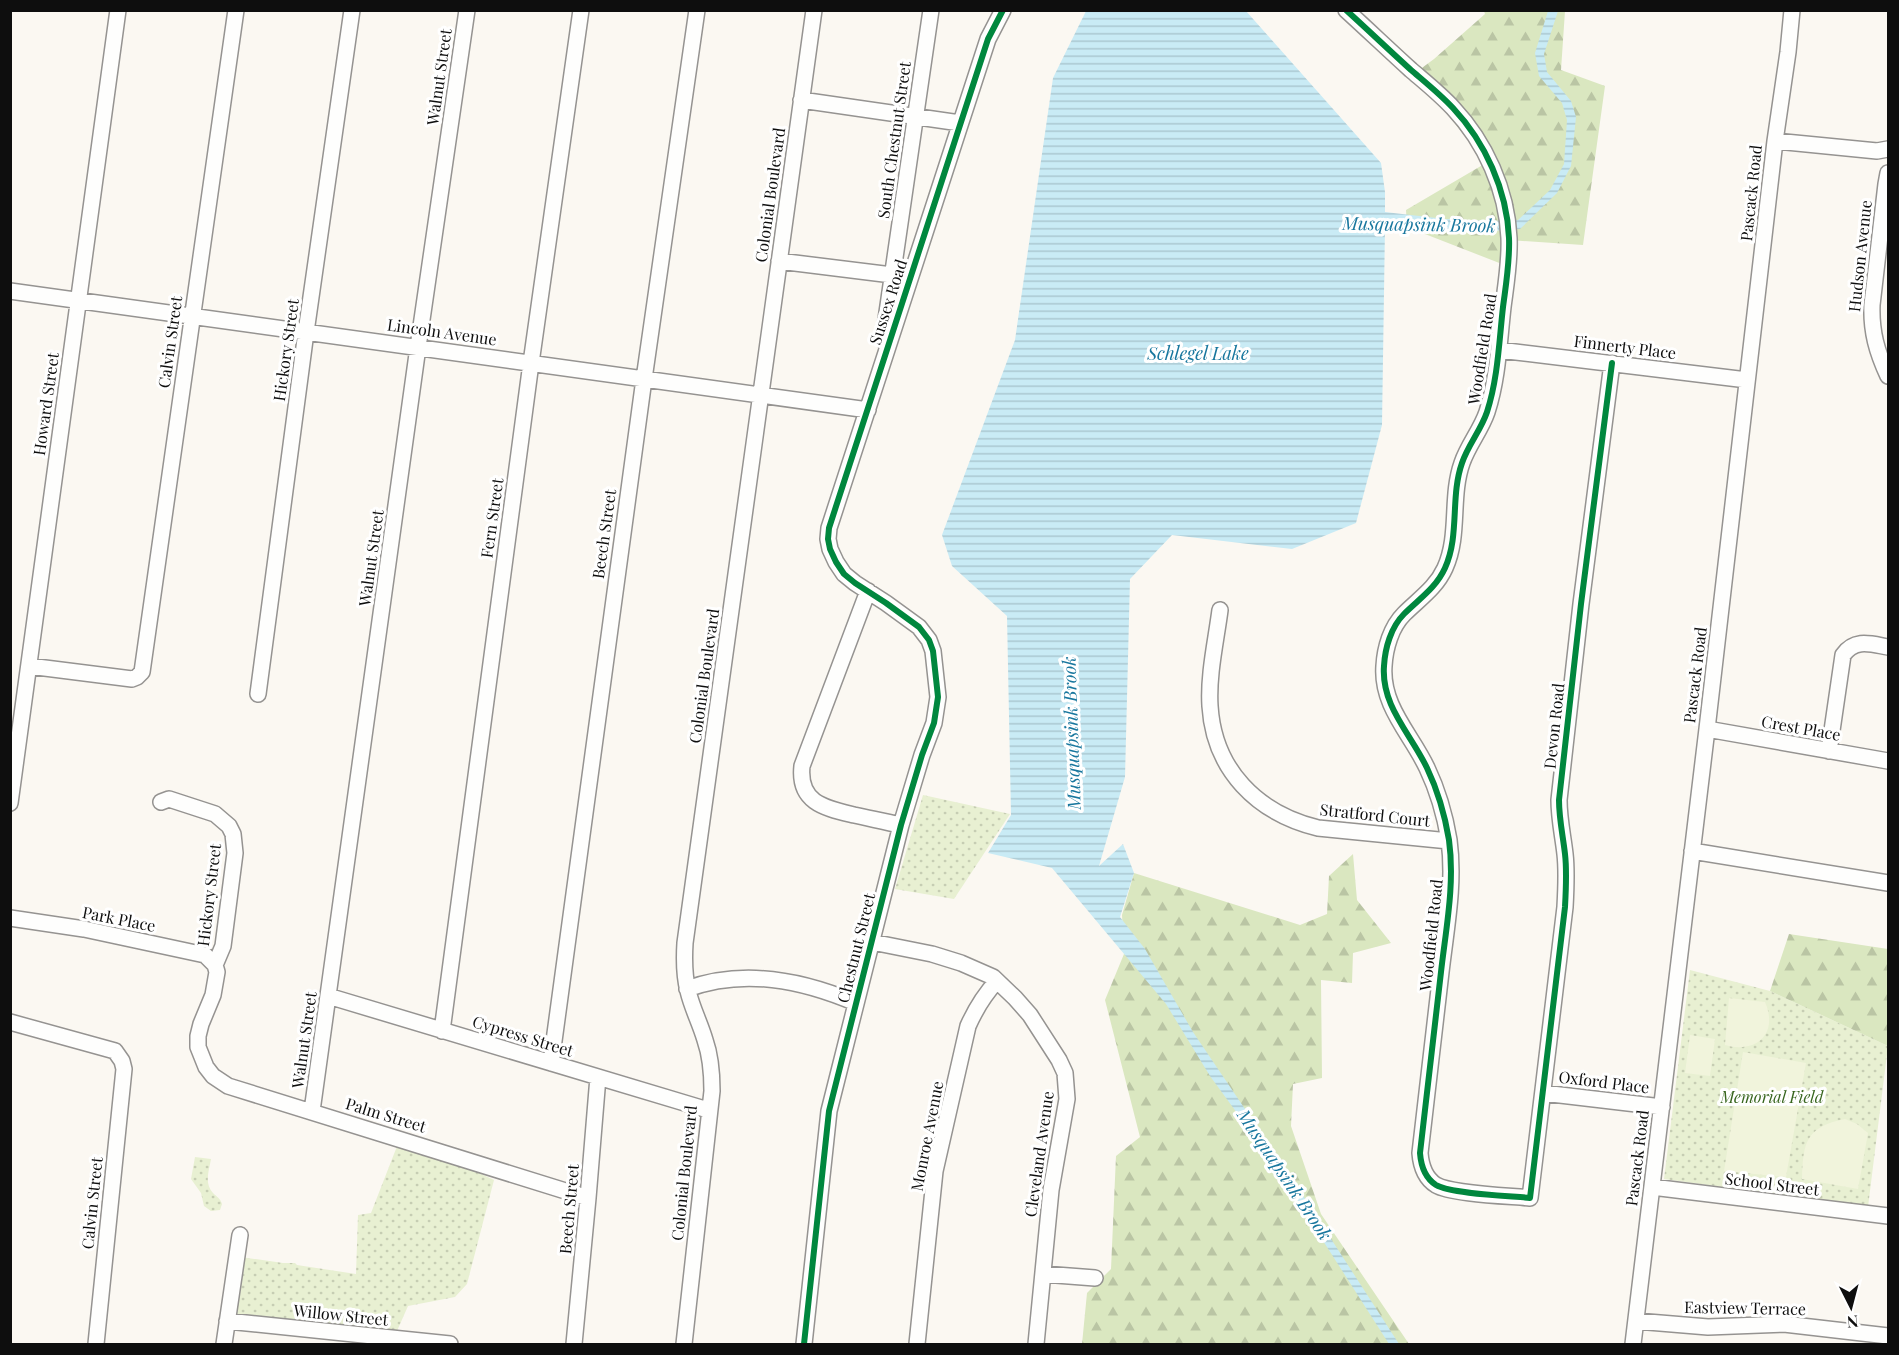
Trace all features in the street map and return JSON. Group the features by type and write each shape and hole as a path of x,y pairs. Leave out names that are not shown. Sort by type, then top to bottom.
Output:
{"street":[{"name":"Howard Street","path":"10,803 118,10"},
{"name":"Calvin Street","path":"29,666 132,679 142,672 236,10"},
{"name":"Hickory Street","path":"258,694 352,10"},
{"name":"Walnut Street","path":"312,1111 467,10"},
{"name":"Fern Street","path":"442,1031 531,363 581,10"},
{"name":"Beech Street","path":"551,1063 644,379 697,10"},
{"name":"Colonial Boulevard","path":"684,1344 712,1083 710,1055 687,989 684,963 685,943 814,10"},
{"name":"South Chestnut Street","path":"892,275 931,10"},
{"name":"Sussex Road","path":"868,591 844,574 836,562 830,549 829,528 988,39 1003,10"},
{"name":"Woodfield Road","path":"1346,10 1452,107 1470,128 1484,150 1502,195 1509,233 1509,257 1499,350 1491,397 1485,417 1461,466 1454,508 1454,536 1445,568 1428,594 1402,616 1396,625 1389,639 1383,667 1389,702 1428,769 1438,795 1449,841 1451,892 1420,1153 1421,1162 1430,1180 1446,1189 1530,1198 1543,1093"},
{"name":"Pascack Road","path":"1633,1344 1792,10"},
{"path":"801,100 960,123"},
{"path":"1775,141 1876,151 1888,149"},
{"name":"Hudson Avenue","path":"1888,173 1871,323 1879,356 1888,376"},
{"path":"779,261 892,275 876,383"},
{"name":"Lincoln Avenue","path":"10,291 868,410"},
{"name":"Finnerty Place","path":"1499,350 1747,380"},
{"name":"Devon Road","path":"1543,1093 1565,907 1565,854 1559,818 1559,800 1582,593 1612,363"},
{"path":"868,591 802,766 802,778 804,788 810,797 825,808 901,825"},
{"name":"Chestnut Street","path":"804,1344 829,1111 901,825 937,710 938,697 933,651 929,640 919,627 868,591"},
{"name":"Stratford Court","path":"1220,610 1210,698 1212,725 1224,759 1245,789 1285,818 1309,825 1449,841"},
{"path":"1829,751 1844,655 1848,649 1862,643 1888,646"},
{"name":"Crest Place","path":"1707,729 1888,761"},
{"name":"Hickory Street","path":"161,802 169,799 215,814 229,826 233,834 235,853 223,946 215,965 217,972 213,995 201,1024 198,1039"},
{"path":"1692,850 1888,883"},
{"name":"Park Place","path":"10,918 84,929 205,955 215,965"},
{"name":"Cleveland Avenue","path":"872,942 932,954 961,963 993,977 1015,998 1059,1060 1067,1086 1066,1106 1051,1190 1036,1344"},
{"path":"687,989 739,977 761,978 812,987 856,1003"},
{"name":"Monroe Avenue","path":"917,1344 935,1171 968,1026 984,995 997,981"},
{"name":"Cypress Street","path":"328,996 708,1110"},
{"name":"Calvin Street","path":"10,1022 115,1052 123,1065 96,1344"},
{"name":"Palm Street","path":"198,1039 201,1058 206,1067 222,1082 588,1198"},
{"name":"Beech Street","path":"574,1344 598,1077"},
{"name":"Oxford Place","path":"1543,1093 1662,1107"},
{"name":"School Street","path":"1652,1187 1888,1216"},
{"path":"224,1344 240,1235"},
{"path":"1043,1274 1095,1278"},
{"name":"Willow Street","path":"227,1321 342,1339 450,1344"},
{"name":"Eastview Terrace","path":"1636,1321 1708,1327 1784,1324 1888,1336"},
{"path":"1888,1336 1888,1344"}],"green space":[{"path":"1484,11 1565,11 1561,70 1605,86 1583,245 1509,240 1507,266 1407,227 1406,210 1486,163 1415,73 1485,14"},
{"path":"923,795 1010,814 954,899 895,889"},
{"path":"1353,854 1357,900 1391,943 1353,953 1352,983 1321,980 1322,1078 1293,1084 1291,1126 1321,1214 1409,1344 1082,1344 1087,1293 1111,1269 1116,1156 1140,1137 1105,1000 1124,954 1122,915 1134,873 1300,925 1327,914 1329,876"},
{"path":"1789,934 1888,949 1888,1046 1770,991"},
{"name":"Memorial Field","path":"1690,970 1770,991 1888,1046 1868,1207 1664,1179"},
{"path":"1729,998 1765,1002 1769,1013 1767,1032 1755,1044 1746,1047 1725,1045"},
{"path":"1690,1035 1715,1039 1710,1076 1685,1073"},
{"path":"1743,1052 1806,1063 1786,1177 1724,1171"},
{"path":"1845,1119 1857,1124 1868,1133 1858,1189 1802,1179 1804,1155 1809,1138 1822,1127"},
{"path":"401,1136 494,1180 467,1284 455,1297 408,1306 397,1331 292,1326 231,1319 234,1256 295,1263 356,1274 358,1215 371,1213"},
{"path":"195,1157 211,1159 209,1185 222,1204 220,1210 211,1211 204,1206 201,1193 191,1179"}],"water":[{"name":"Schlegel Lake","path":"1086,11 1246,11 1381,163 1385,212 1445,219 1491,221 1518,220 1550,190 1564,164 1567,120 1562,103 1539,76 1535,53 1548,11 1558,11 1544,54 1547,72 1571,101 1576,117 1571,166 1557,193 1520,229 1474,232 1385,227 1382,425 1356,523 1292,549 1172,535 1130,579 1125,777 1099,866 1123,844 1134,873 1120,917 1145,949 1193,1032 1291,1177 1399,1344 1389,1344 1272,1161 1210,1076 1166,1004 1052,868 988,853 1011,815 1007,616 952,566 942,535 1015,340 1053,78"}],"cycle path":[{"path":"804,1344 829,1111 901,825 934,723 938,697 933,651 929,640 919,627 844,574 830,549 829,528 988,39 1003,10"},
{"path":"1346,10 1443,98 1465,121 1484,151 1499,185 1509,238 1508,272 1494,386 1484,419 1465,456 1458,476 1450,555 1437,582 1404,614 1392,631 1384,666 1387,694 1398,719 1431,777 1441,804 1449,840 1451,856 1449,906 1420,1153 1429,1179 1436,1185 1454,1191 1530,1198 1565,907 1566,867 1559,800 1612,363"}],"water label":[{"name":"Musquapsink Brook","path":"1419,225"},
{"name":"Musquapsink Brook","path":"1072,733"},
{"name":"Musquapsink Brook","path":"1284,1175"}]}
